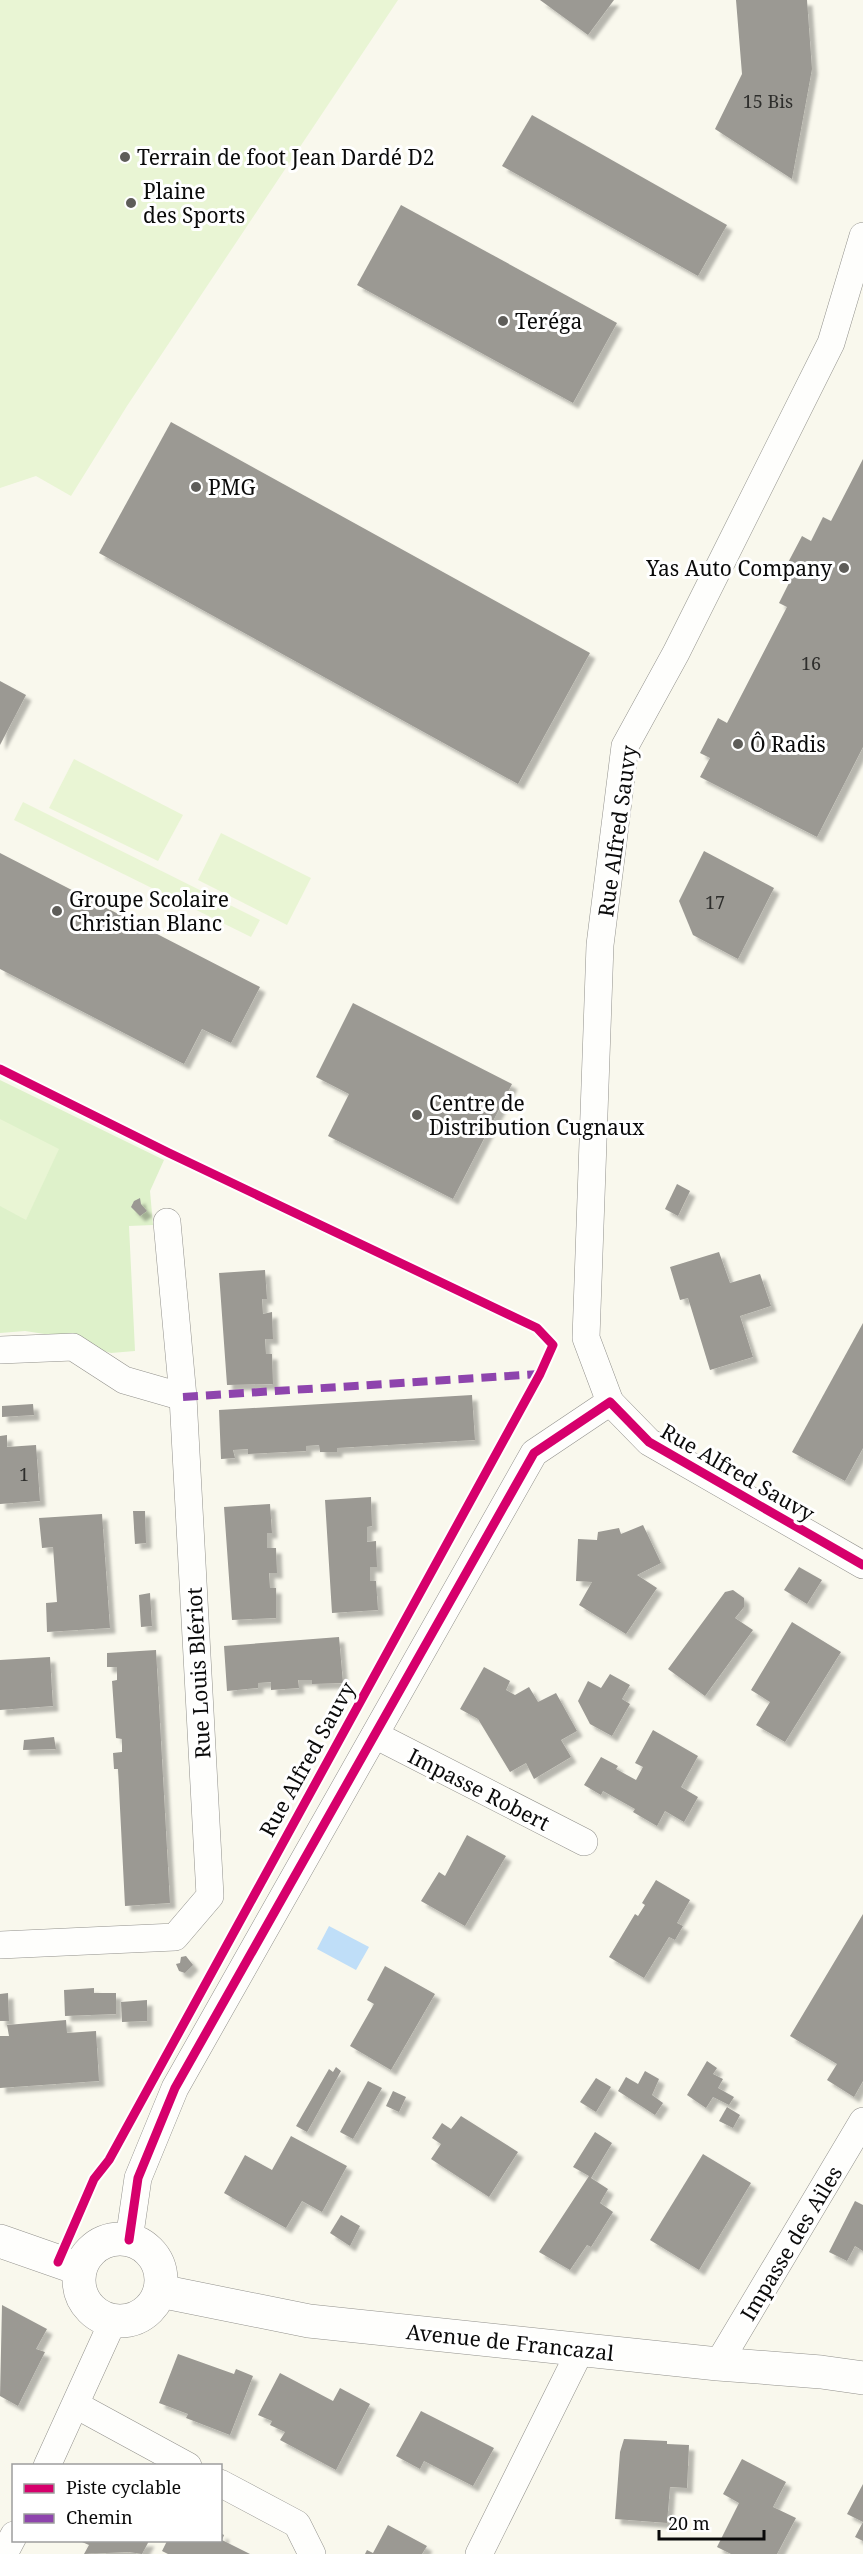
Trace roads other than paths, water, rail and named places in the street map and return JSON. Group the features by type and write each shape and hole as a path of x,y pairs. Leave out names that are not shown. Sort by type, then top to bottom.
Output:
{"street":[{"name":"Rue Alfred Sauvy","path":"863,236 831,343 676,653 625,746 600,945 586,1338 610,1402 649,1442 863,1565"},
{"name":"Rue Louis Blériot","path":"0,1945 175,1937 210,1896 183,1396 168,1222"},
{"path":"0,1350 73,1347 124,1380 183,1396"},
{"path":"129,2240 131,2210 138,2178 175,2088 534,1453 610,1402"},
{"name":"Impasse Robert","path":"375,1735 584,1842"},
{"name":"Impasse des Ailes","path":"718,2364 863,2121"},
{"path":"111,2240 129,2240 146,2248 158,2263 162,2281 154,2303 145,2313 133,2319 113,2321 93,2311 85,2302 81,2292 80,2269 89,2254 103,2243 111,2240"},
{"path":"0,2241 80,2269"},
{"name":"Avenue de Francazal","path":"160,2291 309,2321 863,2378"},
{"path":"48,2464 113,2321"},
{"path":"479,2554 581,2349"},
{"path":"76,2405 184,2464"},
{"path":"222,2484 297,2524 312,2554"},
{"path":"4,2554 12,2539"}],"water":[{"path":"329,1926 369,1947 356,1970 317,1949"}],"place":[{"name":"Terrain de foot Jean Dardé D2","path":"125,157"},
{"name":"Plaine des Sports","path":"131,203"},
{"name":"Teréga","path":"503,321"},
{"name":"PMG","path":"196,487"},
{"name":"Yas Auto Company","path":"844,568"},
{"name":"Ô Radis","path":"738,744"},
{"name":"Groupe Scolaire Christian Blanc","path":"57,911"},
{"name":"Centre de Distribution Cugnaux","path":"417,1115"}]}
